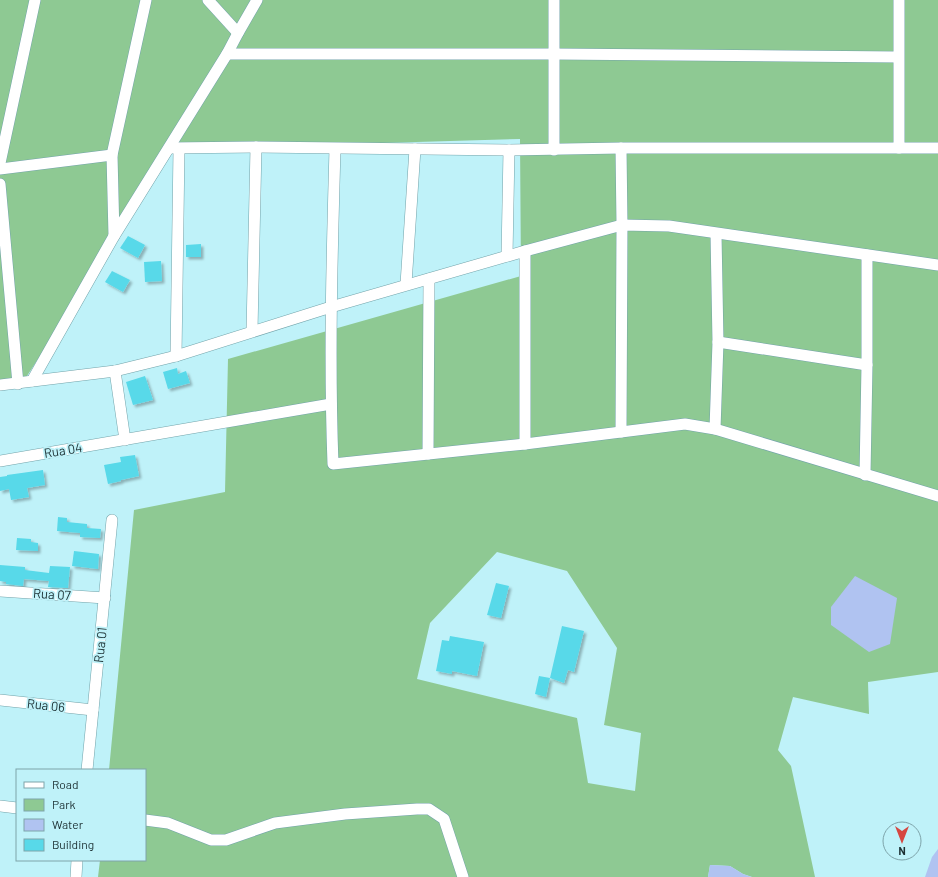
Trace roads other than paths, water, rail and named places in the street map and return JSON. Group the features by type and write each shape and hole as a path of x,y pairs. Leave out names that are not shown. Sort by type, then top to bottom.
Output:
{"street":[{"path":"0,163 35,0"},
{"path":"114,236 112,155 146,0"},
{"path":"208,0 238,33"},
{"path":"32,381 114,236 174,149 257,0"},
{"path":"554,0 554,150"},
{"path":"899,0 899,148"},
{"path":"228,54 553,54 898,57"},
{"path":"174,149 256,147 509,150 620,148 938,148"},
{"path":"252,331 256,147"},
{"path":"620,148 622,225 621,432"},
{"path":"174,149 176,356"},
{"path":"335,149 330,307 333,464 526,444 685,424 715,429 938,496"},
{"path":"406,284 415,149"},
{"path":"507,256 509,150"},
{"path":"0,169 112,155"},
{"path":"0,184 18,384"},
{"path":"0,385 115,371 176,356 406,284 430,279 507,256 622,225 669,226 938,265"},
{"path":"715,429 718,342 716,234"},
{"path":"525,251 526,444"},
{"path":"865,475 868,365 867,255"},
{"path":"428,454 430,279"},
{"path":"718,342 868,365"},
{"path":"115,371 125,440"},
{"name":"Rua 04","path":"0,461 331,404"},
{"name":"Rua 01","path":"87,769 112,520"},
{"name":"Rua 07","path":"0,591 105,598"},
{"name":"Rua 06","path":"0,700 93,710"},
{"path":"0,806 16,808"},
{"path":"146,820 168,824 211,840 226,840 275,823 345,814 417,808 429,809 444,819 463,877"},
{"path":"76,877 77,861"}],"water":[{"path":"855,576 897,598 890,644 869,652 831,625 831,607"},
{"path":"938,849 938,877 925,877 932,857"},
{"path":"710,865 730,866 743,874 752,877 708,877"}]}
